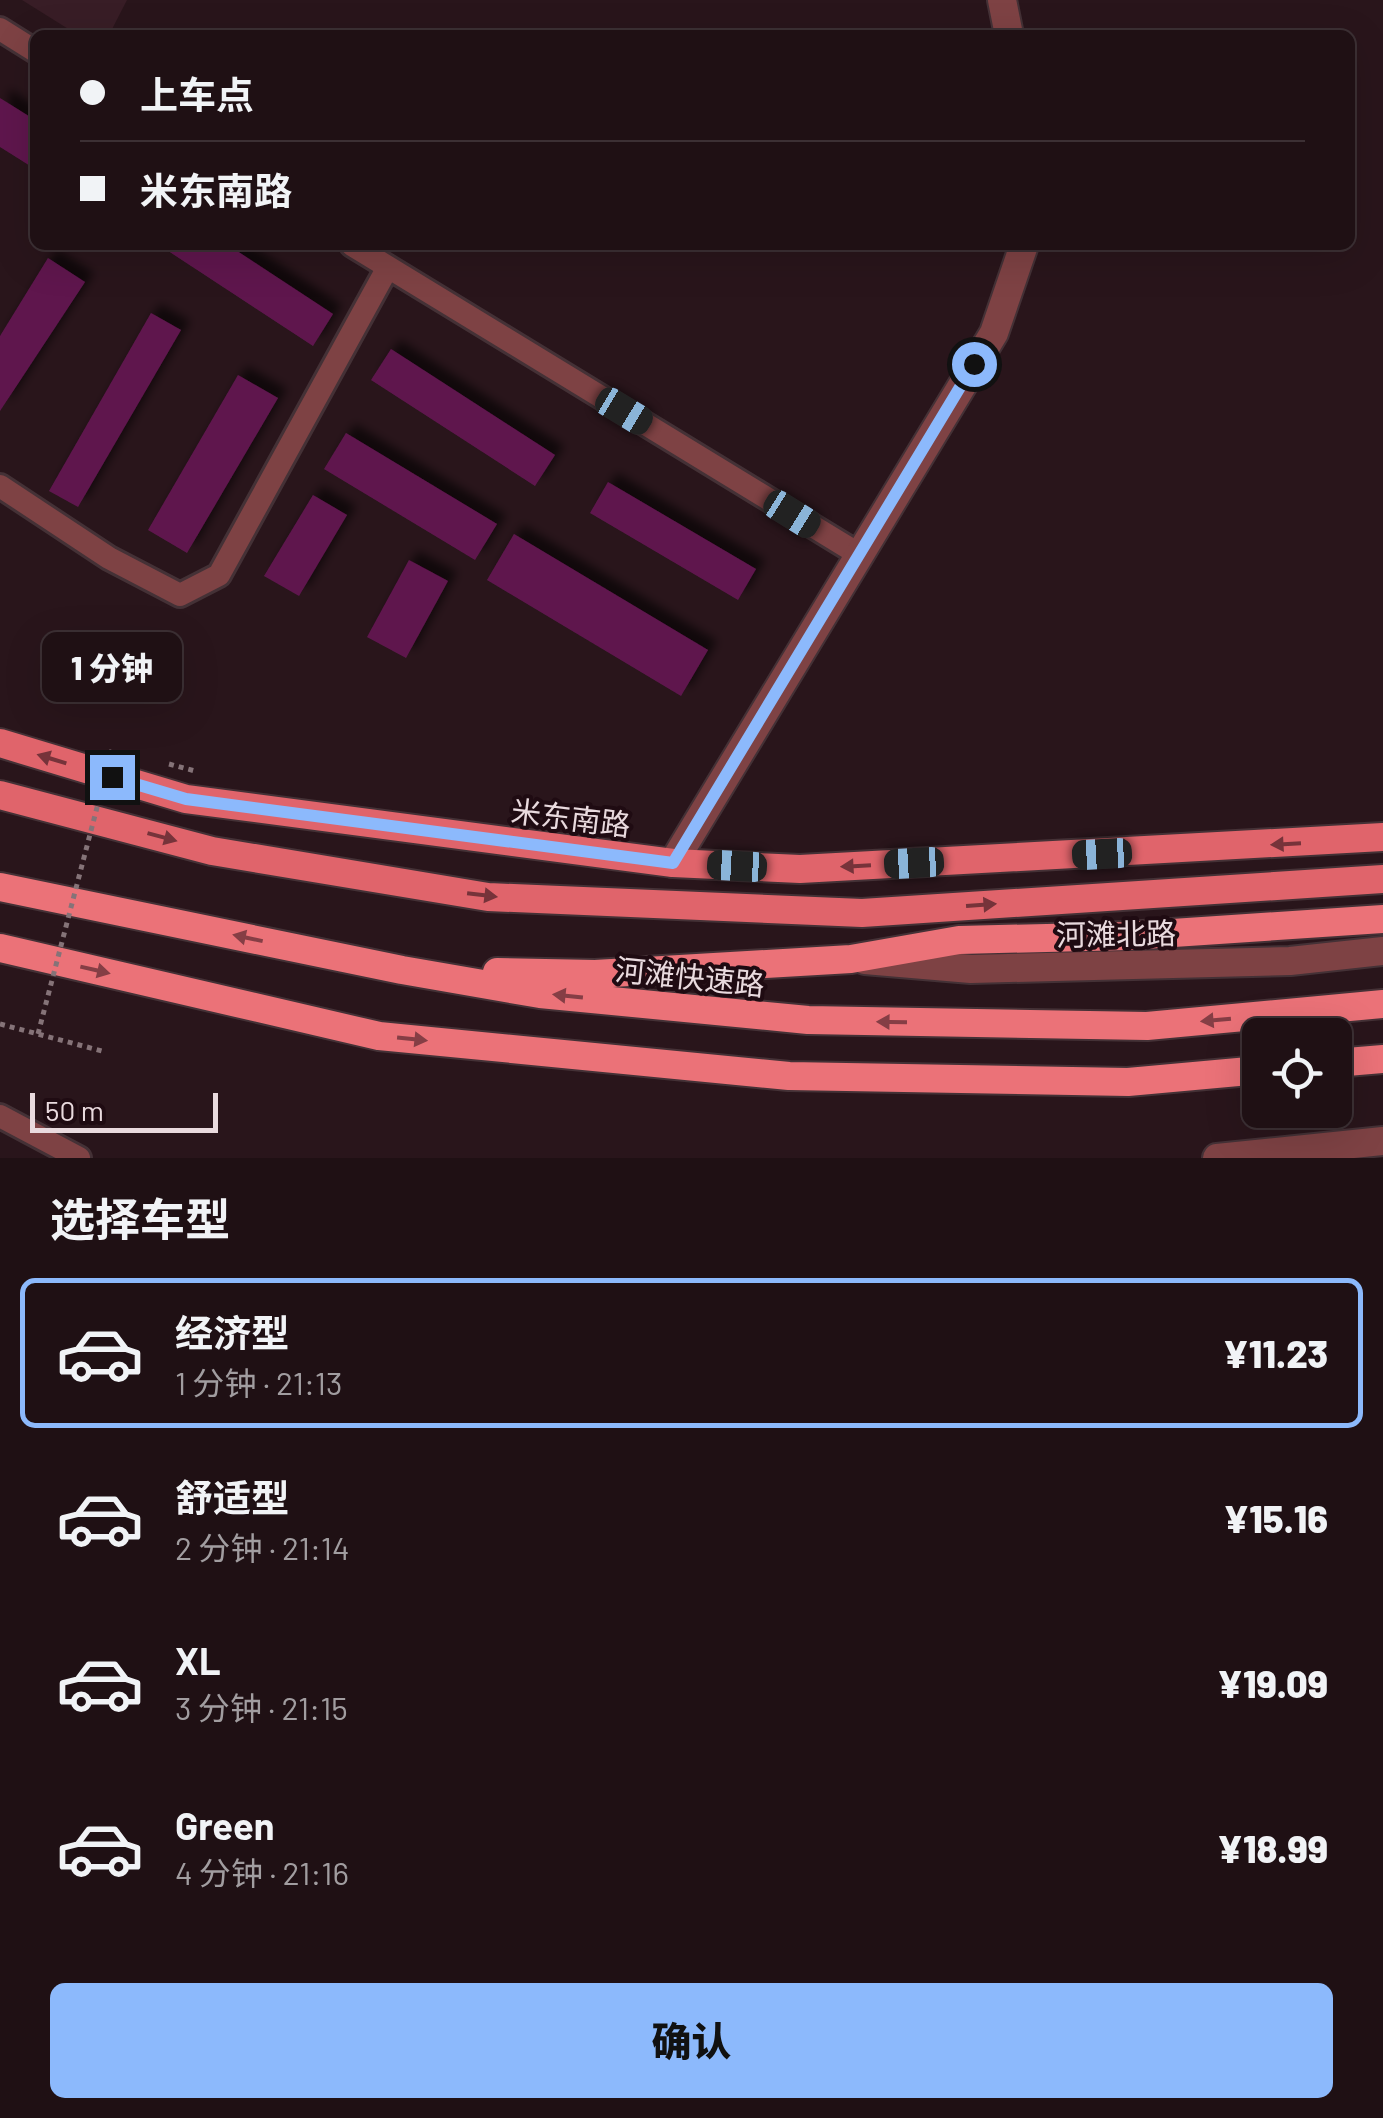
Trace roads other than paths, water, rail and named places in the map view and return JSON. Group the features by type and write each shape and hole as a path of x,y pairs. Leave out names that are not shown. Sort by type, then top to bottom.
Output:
{"highway":[{"name":"河滩快速路","path":"0,887 402,970 540,994 808,1020 1146,1026 1383,1004"},
{"path":"402,970 596,974 851,959 959,940 1128,936 1383,919"},
{"path":"0,948 379,1036 789,1076 1128,1082 1242,1072"},
{"path":"1352,1062 1383,1059"}],"main road":[{"name":"米东南路","path":"0,743 186,799 673,863 800,869 1383,837"},
{"path":"0,795 212,851 488,897 862,913 1383,879"}],"street":[{"path":"1002,0 1008,30"},
{"path":"0,29 30,48"},
{"path":"360,250 860,555"},
{"path":"673,863 994,332 1022,250"},
{"path":"0,486 109,558 180,596 218,575 388,267"},
{"name":"河滩北路","path":"851,959 971,969 1290,961 1383,951"},
{"path":"0,1116 79,1158"},
{"path":"1217,1158 1383,1140"}]}
